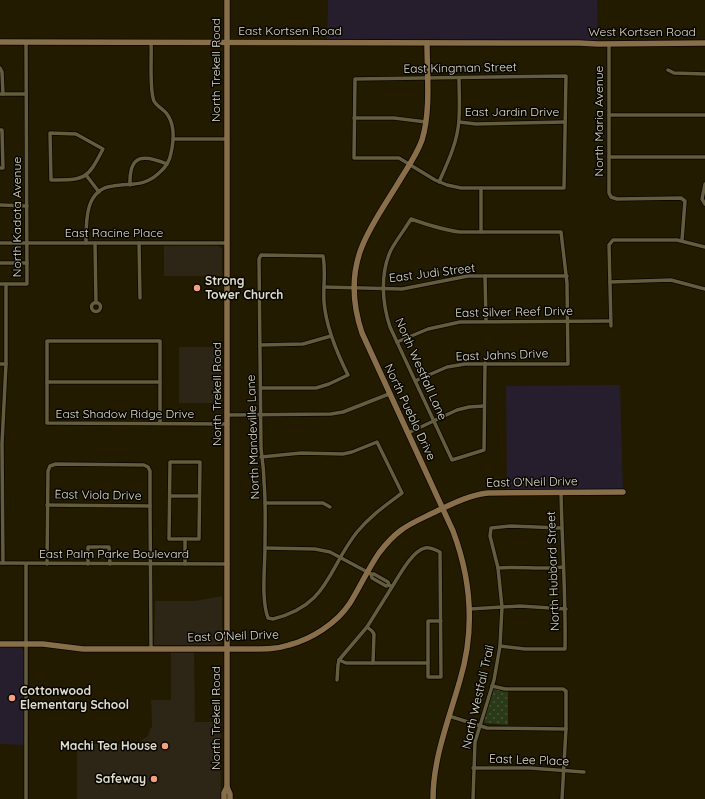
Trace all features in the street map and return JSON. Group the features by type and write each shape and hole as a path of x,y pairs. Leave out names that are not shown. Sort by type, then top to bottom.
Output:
{"street":[{"name":"North Trekell Road","path":"227,0 227,787 230,794 230,799"},
{"name":"East Kortsen Road","path":"0,42 579,43"},
{"name":"North Kadota Avenue","path":"1,563 1,444 2,404 5,394 6,364 6,284 27,284 26,43"},
{"path":"86,243 87,213 90,204 99,192 113,186 141,184 152,179 167,164 171,154 173,125 167,114 154,102 152,93 152,43"},
{"name":"North Pueblo Drive","path":"427,43 426,122 419,146 410,165 367,235 360,250 356,271 355,304 357,318 362,333 443,509 461,553 470,609 466,656 438,757 433,799"},
{"name":"West Kortsen Road","path":"579,43 705,43"},
{"name":"North Maria Avenue","path":"608,44 609,193 611,197 617,199 682,198 685,201 682,240"},
{"path":"0,68 2,72 1,94 26,94"},
{"path":"668,70 674,73 705,74"},
{"name":"East Kingman Street","path":"354,118 354,79 566,76 565,122"},
{"path":"439,182 454,146 459,122 459,78"},
{"path":"609,115 705,115"},
{"path":"426,122 394,118 354,118 354,158 399,158 439,182 461,188 564,188 565,122"},
{"name":"East Jardin Drive","path":"459,122 476,124 565,122"},
{"path":"0,130 2,130 3,168 0,168"},
{"path":"50,133 76,134 104,150 95,166 86,175 76,180 51,180 50,133"},
{"path":"173,139 227,139"},
{"path":"130,185 131,170 137,160 147,157 167,164"},
{"path":"609,157 705,157"},
{"path":"86,175 99,192"},
{"path":"705,184 702,199 705,204"},
{"path":"481,188 481,232 561,232 566,276 568,321"},
{"path":"0,205 27,206"},
{"name":"North Westfall Lane","path":"481,232 446,230 412,218 392,250 385,272 384,289 385,308 390,327 452,460 484,450 484,406"},
{"path":"610,326 609,245 613,240 682,240 705,247"},
{"name":"East Racine Place","path":"0,243 228,243"},
{"path":"95,243 96,302"},
{"path":"140,243 140,298"},
{"name":"North Mandeville Lane","path":"324,287 323,256 261,255 259,258 262,458 265,503 264,592 266,613 268,618 272,619 280,617 302,608 315,597 326,584 341,558"},
{"path":"0,263 27,263"},
{"name":"East Judi Street","path":"324,287 384,289 410,288 468,276 566,276"},
{"path":"485,276 486,321"},
{"path":"610,282 671,280 705,289"},
{"path":"0,284 6,284"},
{"path":"261,388 316,388 348,375 332,336 324,302 324,287"},
{"name":"East Jahns Drive","path":"415,381 447,367 465,364 568,364 568,321"},
{"name":"East Silver Reef Drive","path":"397,342 428,329 460,322 610,321"},
{"path":"0,324 6,324"},
{"path":"260,345 303,344 332,336"},
{"path":"160,382 47,382 47,341 160,341 160,382 160,424"},
{"path":"0,364 6,364"},
{"path":"408,433 457,410 468,407 484,406 485,364"},
{"name":"East Shadow Ridge Drive","path":"47,382 47,423 228,424"},
{"path":"228,415 331,414 343,412 389,394"},
{"path":"262,458 302,453 343,454 376,442 402,493 375,513 357,532 341,558"},
{"path":"170,462 200,462 199,539 169,540 170,496 170,462"},
{"path":"47,564 48,471 50,466 56,464 144,465 148,467 150,471 151,649"},
{"name":"North Hubbard Street","path":"500,646 525,649 565,648 566,609 561,528 561,492"},
{"name":"East O'Neil Drive","path":"0,644 43,644 83,649 272,649 290,645 319,632 332,623 349,604 369,574 380,553 400,531 412,523 466,498 476,494 622,492"},
{"path":"170,496 199,496"},
{"path":"265,503 324,503 330,507"},
{"name":"East Viola Drive","path":"47,505 150,506"},
{"name":"North Westfall Trail","path":"473,799 475,742 492,686 500,646 502,607 498,568 490,536 491,528 511,526 561,528"},
{"path":"185,539 185,564"},
{"path":"88,564 88,547 109,546 110,564"},
{"path":"265,548 315,548 330,552 369,574 372,578 386,586 391,586"},
{"path":"337,680 338,665 340,660 367,627 391,586 409,562 423,549 427,548 440,552 441,621 441,677 428,677 428,621 441,621"},
{"name":"East Palm Parke Boulevard","path":"1,563 151,565 228,564"},
{"path":"26,564 26,799"},
{"path":"498,568 515,566 552,568 563,567"},
{"path":"470,609 520,606 566,609"},
{"path":"367,627 374,634 373,663"},
{"path":"340,660 346,663 428,663"},
{"path":"492,686 505,689 563,689 566,691 566,729 562,799"},
{"path":"449,716 480,726 492,728 566,729"},
{"name":"East Lee Place","path":"473,768 530,768 584,772"},
{"name":"North Trekell Road","path":"224,799 224,793 227,787"}],"shaded area":[{"path":"328,0 597,0 598,44 327,42"},
{"path":"164,245 217,245 222,249 222,276 164,276"},
{"path":"179,347 222,347 222,403 179,403"},
{"path":"620,385 623,492 507,493 506,386"},
{"path":"222,596 222,641 220,644 154,645 155,601 195,601"},
{"name":"Cottonwood Elementary School","path":"0,647 20,647 24,651 24,745 0,744"},
{"path":"171,651 194,652 195,722 221,722 221,799 77,799 77,744 136,744 148,736 152,727 151,700 171,700"}],"green space":[{"path":"493,688 508,691 508,725 484,723 489,697"}],"place":[{"name":"Strong Tower Church","path":"197,288"},
{"name":"Cottonwood Elementary School","path":"12,698"},
{"name":"Machi Tea House","path":"165,746"},
{"name":"Safeway","path":"154,779"}]}
